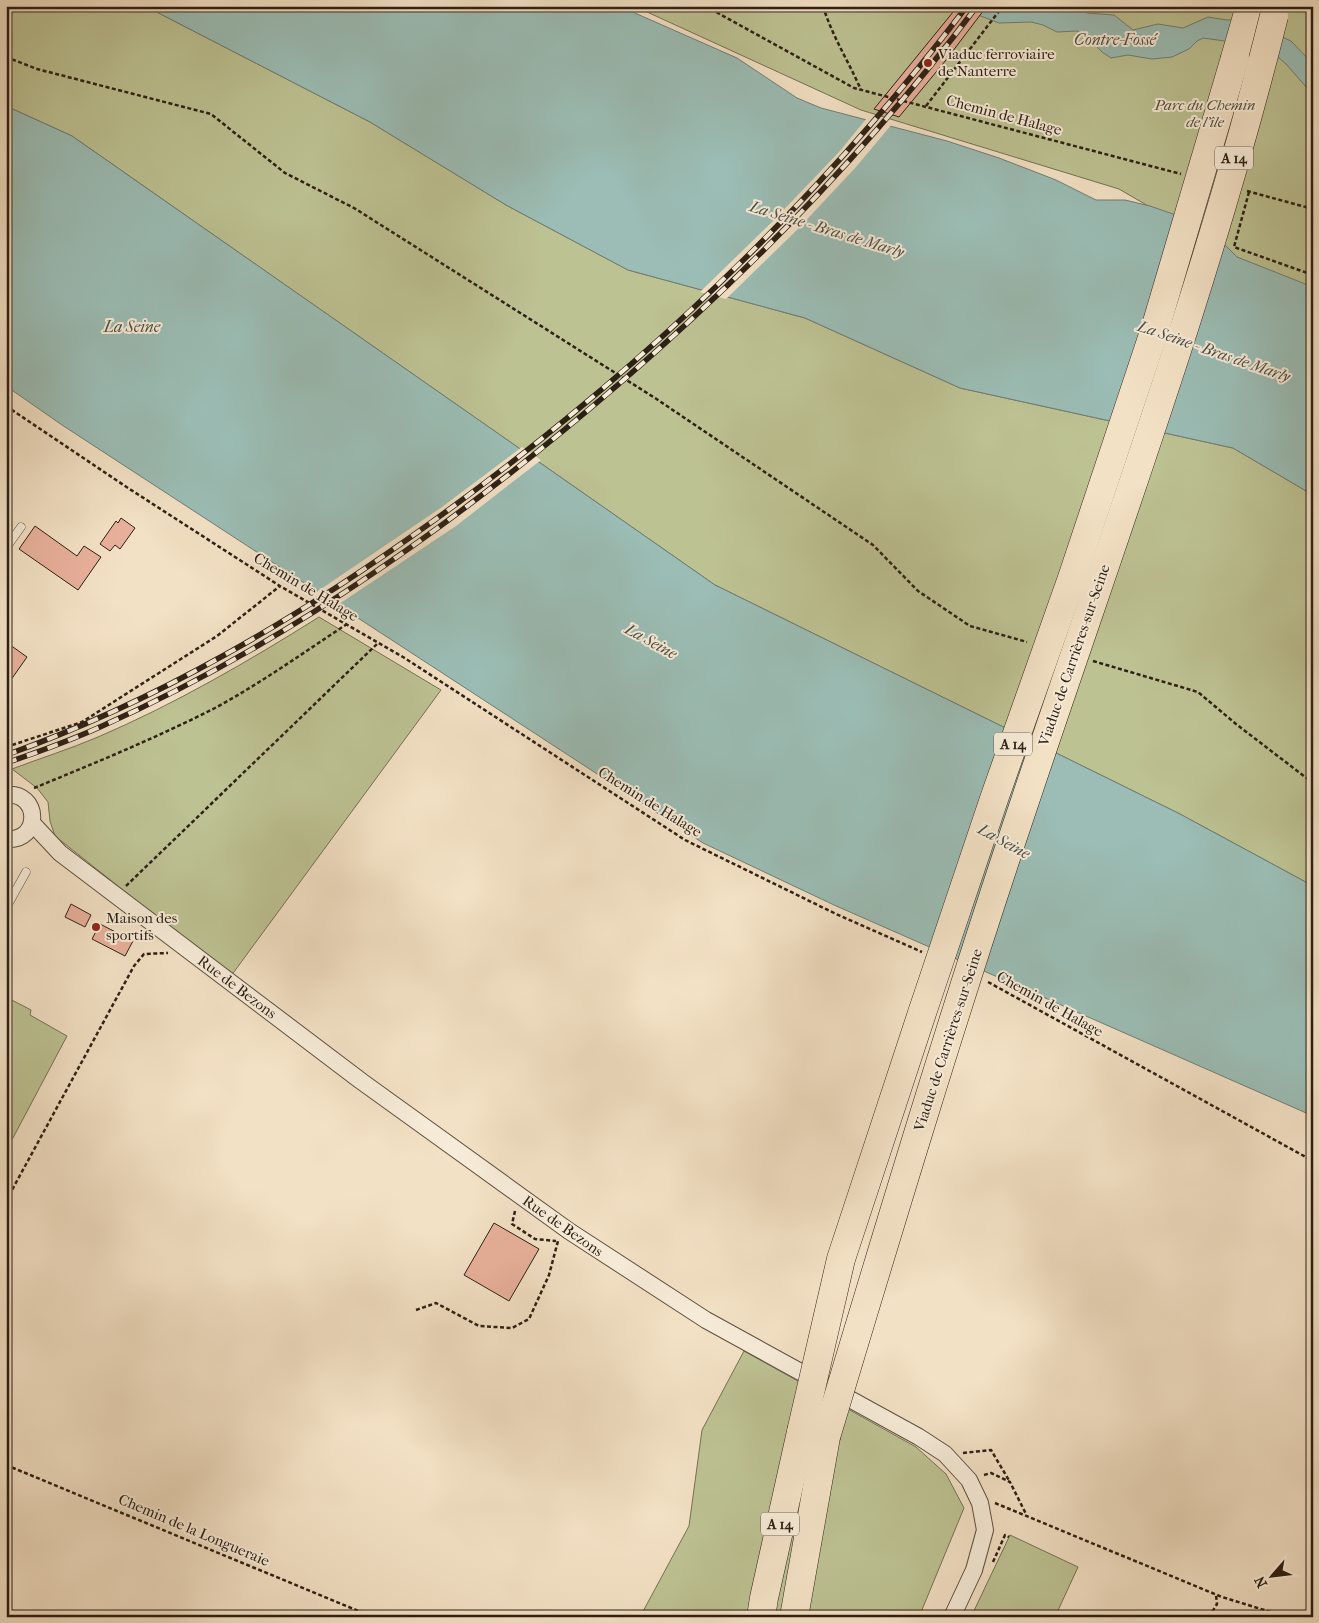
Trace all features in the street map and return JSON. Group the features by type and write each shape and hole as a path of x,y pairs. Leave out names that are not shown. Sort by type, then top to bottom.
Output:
{"highway":[{"name":"Viaduc de Carrières-sur-Seine","path":"813,1434 841,1259 935,973 1078,561 1155,329 1235,58 1267,9"},
{"name":"Viaduc de Carrières-sur-Seine","path":"813,1434 959,1004 1193,301 1261,66 1267,9"},
{"name":"A 14","path":"761,1617 764,1598 813,1434"},
{"name":"A 14","path":"794,1617 813,1434"}],"street":[{"name":"Rue de Bezons","path":"11,795 28,803 31,809 32,823 30,829 13,838"},
{"name":"Rue de Bezons","path":"32,823 60,853 362,1081 519,1195 561,1235 706,1320 919,1437 945,1454 972,1487 980,1504 985,1530 974,1570 952,1617"},
{"name":"Rue de Bezons","path":"13,838 60,853"}],"lane":[{"path":"6,548 22,526"},
{"path":"6,908 26,872"}],"path":[{"name":"Chemin de Halage","path":"705,6 860,90 1183,174"},
{"path":"823,6 832,32 854,73 860,90"},
{"path":"926,106 1003,6"},
{"path":"1306,6 1313,13"},
{"path":"6,57 37,69 211,114 285,173 354,208 655,398 873,545 918,591 970,626 1027,642"},
{"path":"1240,190 1313,209"},
{"path":"1249,192 1234,248 1313,275"},
{"name":"Chemin de Halage","path":"6,406 128,488 280,586 379,643 685,840 836,914 926,953"},
{"path":"6,747 82,722 217,636 280,586"},
{"path":"11,795 113,756 216,707 275,672 347,624"},
{"path":"116,895 379,643"},
{"path":"1093,661 1198,692 1236,724 1313,782"},
{"path":"6,1201 134,966 144,954 156,952 194,955"},
{"name":"Chemin de Halage","path":"988,982 1313,1161"},
{"path":"416,1310 436,1303 479,1326 512,1328 529,1319 549,1275 561,1235 535,1239 512,1224 519,1195"},
{"path":"945,1454 991,1450 1010,1482 1026,1516"},
{"name":"Chemin de la Longueraie","path":"6,1465 373,1617"},
{"path":"1010,1482 991,1473 972,1487 1026,1516 1216,1595 1287,1617"},
{"path":"1210,1617 1217,1604 1216,1595"}],"green space":[{"path":"6,6 145,6 370,122 506,205 628,270 805,318 960,388 1233,448 1313,495 1313,886 1180,814 715,585 72,136 6,106"},
{"name":"Parc du Chemin de l'île","path":"634,6 1313,6 1313,289 1236,257 1119,189 861,110"},
{"path":"319,617 441,690 231,976 55,836 50,821 48,802 37,788 12,769 87,741 155,711 239,666"},
{"path":"8,998 31,1010 30,1015 67,1036 6,1151 6,1001"},
{"path":"744,1351 916,1447 946,1474 964,1508 919,1617 640,1617 689,1526 702,1430"},
{"path":"1010,1535 1078,1567 1055,1617 971,1617"}],"water":[{"name":"La Seine - Bras de Marly","path":"145,6 619,6 737,58 797,98 821,108 947,141 999,158 1056,180 1096,200 1125,200 1176,215 1225,245 1237,257 1313,287 1313,495 1233,448 960,388 805,318 628,270 506,205 370,122"},
{"name":"Contre-Fossé","path":"918,6 1076,6 1087,13 1114,15 1133,30 1158,24 1183,28 1208,17 1227,20 1243,19 1291,41 1313,64 1313,92 1279,58 1232,42 1203,38 1189,49 1172,57 1152,59 1128,55 1111,58 1102,52 1086,35 1077,31 1057,32 1043,25 1031,22 999,23 965,10"},
{"name":"La Seine","path":"6,106 72,136 715,585 1180,814 1313,886 1313,1116 834,905 703,843 62,425 6,386"}],"pier":[{"path":"867,118 892,124 856,167 798,229 726,299 700,292 772,222 839,152"},
{"path":"522,447 541,460 456,526 336,606 315,593 442,507"}],"building":[{"name":"Viaduc ferroviaire de Nanterre","path":"958,6 987,6 899,117 874,109"},
{"path":"121,518 135,528 120,549 115,545 110,551 100,544 116,521 118,523"},
{"path":"35,526 77,556 84,546 101,557 78,590 19,549"},
{"path":"6,642 27,657 6,687"},
{"path":"71,904 91,915 85,927 65,917"},
{"path":"100,924 133,941 125,956 92,939"},
{"path":"494,1223 539,1249 509,1301 464,1275"}],"railway":[{"path":"6,755 118,709 172,683 278,624 379,559 504,468 577,410 648,349 784,219 848,150 909,79 967,6"},
{"path":"6,763 100,727 170,693 239,656 307,616 372,574 437,529 499,482 620,383 669,340 763,251 853,157 896,108 977,6"}],"place":[{"name":"Viaduc ferroviaire de Nanterre","path":"928,63"},
{"name":"Maison des sportifs","path":"96,927"}]}
